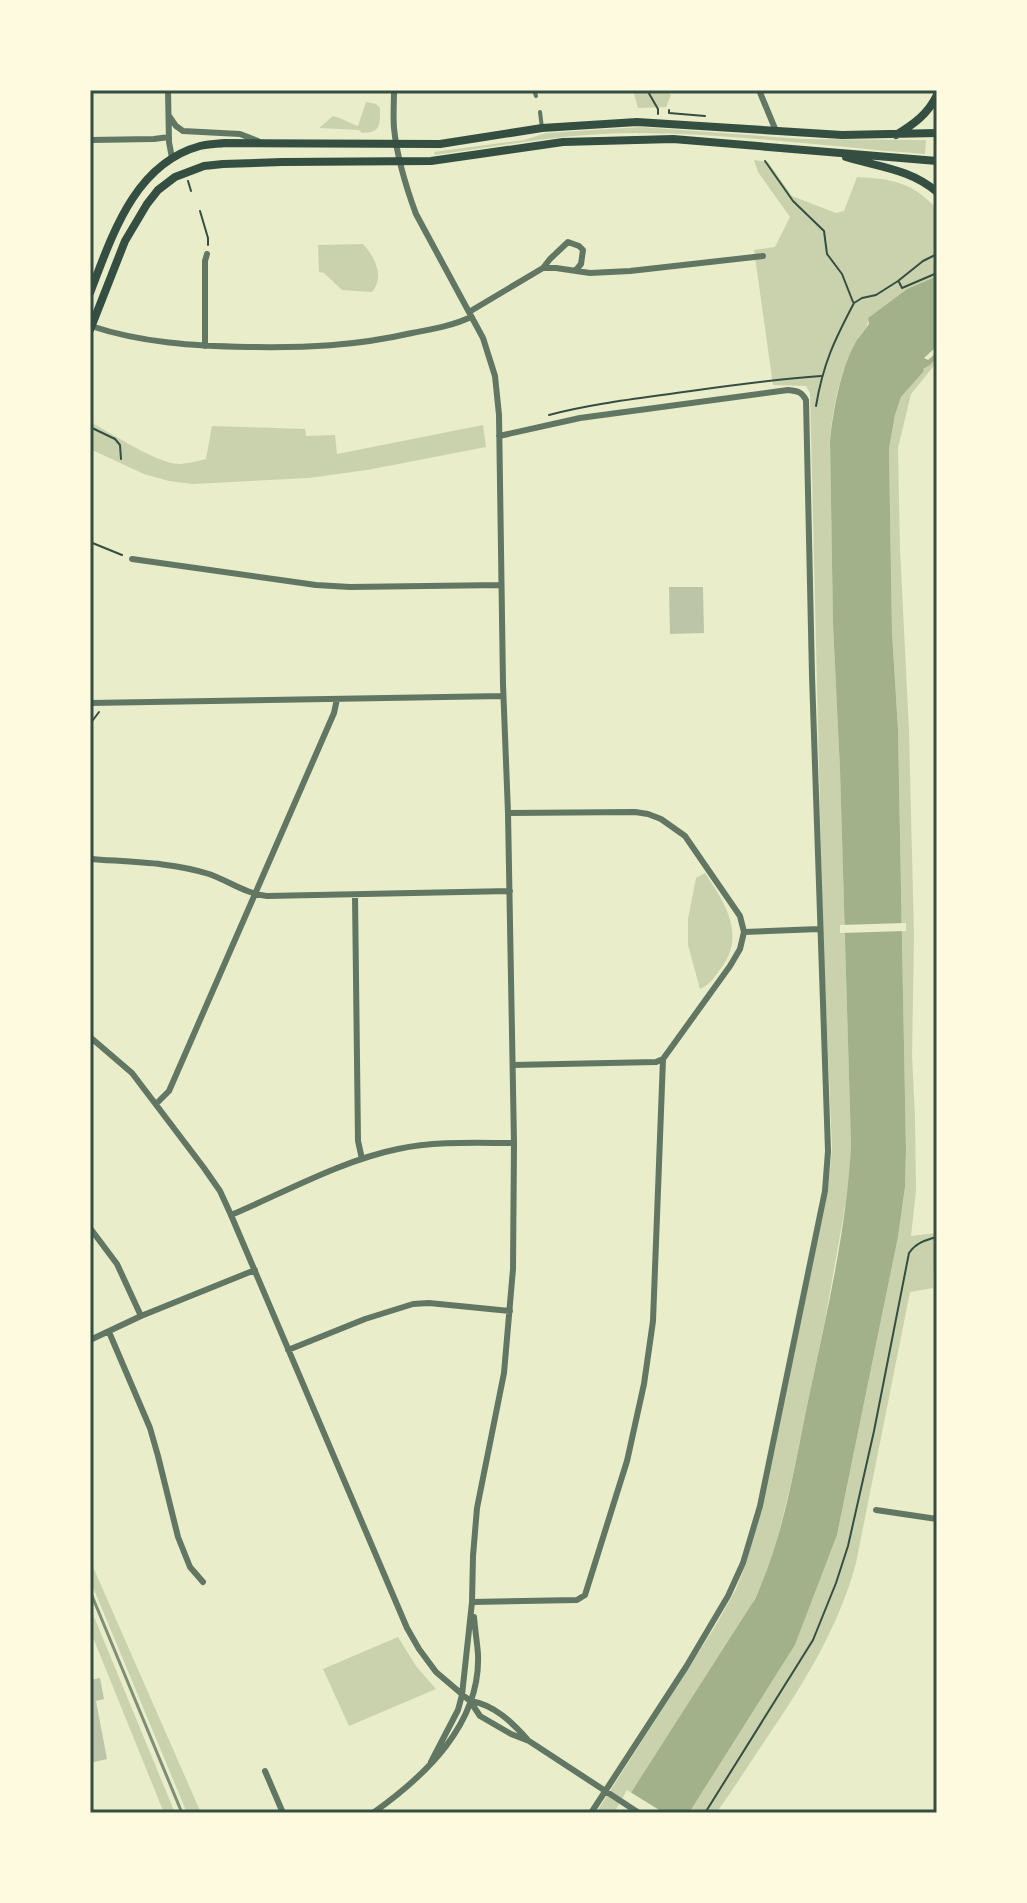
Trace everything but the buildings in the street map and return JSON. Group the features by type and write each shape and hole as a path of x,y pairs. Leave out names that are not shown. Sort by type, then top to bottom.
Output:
{"main road":[{"path":"895,135 917,122 937,95"},
{"path":"90,293 126,207 147,180 172,158 207,145 440,144 542,128 658,122 777,131 895,135 937,133"},
{"path":"91,328 137,218 158,190 175,177 204,166 431,161 563,142 673,139 937,161"},
{"path":"839,153 906,172 937,192"},
{"path":"172,158 175,177"}],"street":[{"path":"168,90 172,158"},
{"path":"394,90 394,128 400,162 416,214 483,338 495,376 510,891 514,1143 510,1311 498,1404 477,1508 472,1602 462,1695 458,1710 431,1762"},
{"path":"759,90 777,131"},
{"path":"540,112 542,128"},
{"path":"169,116 183,131 240,134 261,143"},
{"path":"90,140 169,137"},
{"path":"91,328 141,339 205,346 322,347 387,339 448,326 543,268 564,245 572,242 583,250 581,264 576,270"},
{"path":"205,346 207,254"},
{"path":"543,268 590,273 630,271 763,256"},
{"path":"499,436 580,418 788,390 798,391 806,400 819,929 828,1151 825,1191 749,1547 728,1596 686,1667 591,1813"},
{"path":"132,559 316,585 501,585"},
{"path":"90,703 503,696"},
{"path":"156,1104 169,1091 334,713 337,699"},
{"path":"508,813 635,812 661,819 685,836 697,851 740,916 744,932 740,949 730,966 663,1059 656,1062 513,1065"},
{"path":"90,859 190,870 210,875 255,895 267,896 510,891"},
{"path":"355,895 358,1141 362,1159"},
{"path":"744,932 819,929"},
{"path":"90,1037 132,1073 220,1191 407,1628 436,1672 470,1701 480,1716 529,1741"},
{"path":"472,1602 577,1600 585,1595 627,1461 644,1384 653,1321 663,1059"},
{"path":"231,1215 362,1159 396,1149 424,1145 514,1143"},
{"path":"90,1228 117,1264 141,1316"},
{"path":"90,1340 255,1270"},
{"path":"288,1350 365,1319 413,1304 510,1311"},
{"path":"109,1332 150,1428 182,1547 190,1567 203,1582"},
{"path":"876,1510 937,1519"},
{"path":"373,1813 406,1787 448,1745 460,1728 470,1701 478,1656 472,1602"},
{"path":"470,1701 483,1703 504,1717 529,1741 639,1813"},
{"path":"265,1771 283,1813"}],"path":[{"path":"647,90 658,109"},
{"path":"669,110 669,113 710,116"},
{"path":"765,161 793,201 824,231 827,254 842,274 854,303"},
{"path":"200,211 208,238 207,254"},
{"path":"816,407 821,376 836,336 854,303 876,295 937,254"},
{"path":"898,281 902,288 937,273"},
{"path":"546,416 579,407 786,378 821,376"},
{"path":"90,427 115,439 120,445 121,459"},
{"path":"90,542 132,559"},
{"path":"90,724 104,703"},
{"path":"705,1813 813,1640 836,1583 848,1546 874,1431 909,1253 922,1241 937,1237"}],"shaded area":[{"path":"633,90 665,90 671,95 666,107 638,108"},
{"path":"366,102 380,108 376,130 362,133 359,130 319,128 333,116 358,126"},
{"path":"641,127 804,139 926,140 925,154 670,134 584,135 435,155 434,152 524,140 546,133"},
{"path":"754,160 768,162 792,196 836,213 844,211 857,177 892,181 919,193 937,209 937,276 907,289 868,318 865,331 843,373 831,430 833,624 851,1145 849,1185 793,1475 766,1576 744,1620 618,1813 596,1813 716,1625 746,1564 762,1505 828,1191 832,1148 823,937 810,393 806,386 773,385 754,250 775,247 790,217 758,172"},
{"path":"363,244 377,267 378,280 372,292 342,290 319,272 318,245"},
{"path":"937,276 937,346 924,358 928,360 937,352 937,357 901,397 889,449 892,632 898,729 905,1187 898,1237 837,1535 795,1645 689,1813 618,1813 755,1599 782,1523 794,1471 835,1269 851,1145 833,624 831,429 846,363 869,324 868,318 907,289"},
{"path":"937,358 911,394 898,448 914,936 912,1056 916,1191 911,1236 937,1233 933,1288 910,1292 856,1563 829,1634 792,1700 716,1813 689,1813 795,1645 837,1535 898,1237 906,1150 889,449 901,397 923,369"},
{"path":"90,422 148,454 181,464 206,459 212,426 305,429 306,436 335,435 337,454 483,425 486,447 309,478 193,484 144,474 90,449"},
{"path":"705,873 730,918 732,942 722,967 700,989 688,945 688,919 696,878"},
{"path":"90,1560 201,1813 187,1813 90,1580"},
{"path":"90,1607 175,1813 164,1813 90,1630"},
{"path":"398,1637 416,1666 436,1689 349,1726 323,1669"}],"pier":[{"path":"906,923 906,931 840,933 840,925"},
{"path":"627,1790 664,1813 614,1813"}],"railway":[{"path":"90,1591 182,1813"}]}
